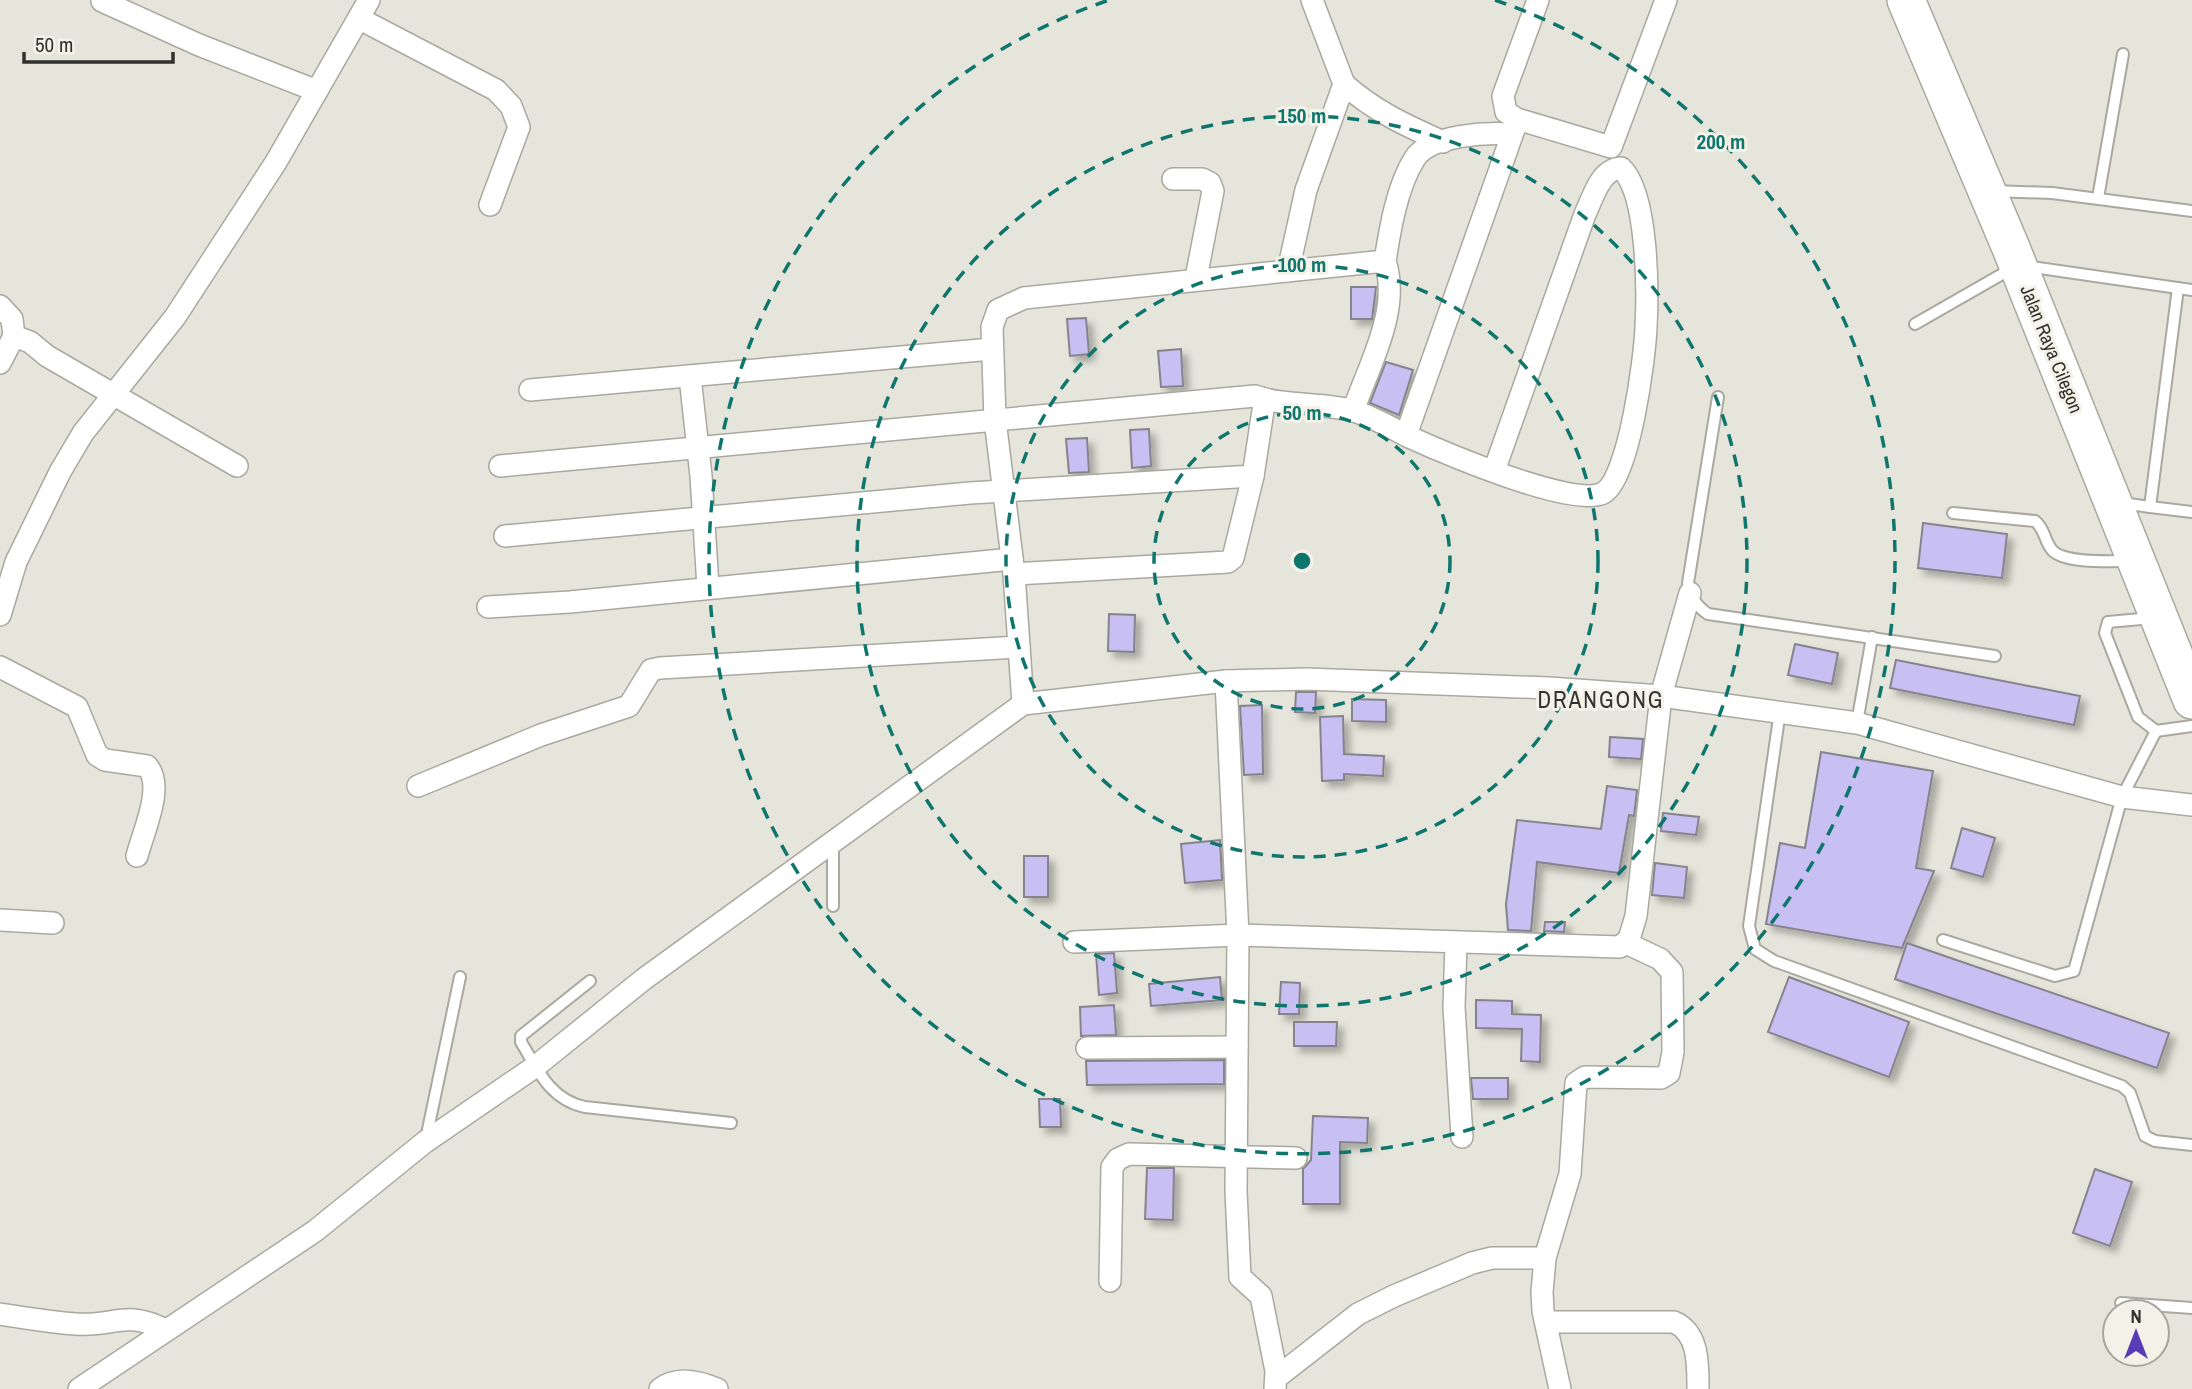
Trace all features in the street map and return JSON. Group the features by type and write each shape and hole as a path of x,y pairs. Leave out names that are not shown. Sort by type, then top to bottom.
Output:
{"highway":[{"name":"Jalan Raya Cilegon","path":"1906,0 2018,265 2158,618 2181,660 2192,700"}],"street":[{"path":"1312,0 1344,84 1373,107 1443,142"},
{"path":"1406,435 1514,126 1506,112 1503,96 1538,0"},
{"path":"1494,471 1585,215 1605,174 1611,147 1666,0"},
{"path":"102,1 199,45 317,91"},
{"path":"0,615 16,562 60,472 83,433 116,396 175,317 276,162 364,10 496,90 511,106 519,127 490,205"},
{"path":"1288,271 1306,190 1344,84"},
{"path":"1353,411 1388,311 1390,277 1385,261 1403,186 1416,156 1443,142 1514,126 1611,147"},
{"path":"500,466 1245,396 1353,411 1494,471 1561,493 1591,497 1604,493 1616,475 1640,389 1645,348 1647,273 1644,236 1628,174 1621,168 1611,168 1605,174"},
{"path":"1173,179 1202,179 1210,183 1213,191 1196,278"},
{"path":"1023,704 1013,566 995,420 992,327 998,310 1024,298 1196,278 1385,261"},
{"path":"0,306 12,319 14,336 0,363"},
{"path":"14,336 30,342 47,356 237,466"},
{"path":"530,390 992,349"},
{"path":"690,377 705,517 708,587"},
{"path":"488,607 570,602 708,587 1013,566 1228,562 1233,558 1253,476 1264,404 1261,398"},
{"path":"505,536 1003,492 1253,476"},
{"path":"1626,943 1636,916 1661,696 1690,593"},
{"path":"418,786 541,735 629,706 652,670 660,668 1019,646"},
{"path":"0,667 77,707 97,755 105,760 147,766 152,771 155,779 152,797 137,856"},
{"path":"79,1389 315,1231 425,1142 536,1066 644,979 1023,704 1226,681 1306,679 1549,688 1661,696 1857,723 2122,797 2192,804"},
{"path":"1226,681 1238,935 1236,1158 1240,1276 1261,1296 1275,1383"},
{"path":"0,920 53,923"},
{"path":"1074,942 1238,935 1573,948 1612,947 1626,943 1660,959 1672,972 1669,1073 1661,1077 1585,1077 1576,1083 1570,1174 1545,1258 1542,1292 1560,1389"},
{"path":"1456,943 1454,1007 1462,1137"},
{"path":"1087,1048 1237,1047"},
{"path":"1110,1281 1112,1167 1118,1158 1129,1154 1296,1158"},
{"path":"1275,1383 1358,1314 1394,1296 1472,1263 1501,1257 1545,1258"},
{"path":"0,1314 76,1324 115,1318 143,1319 166,1330"},
{"path":"1547,1322 1674,1322 1685,1327 1692,1338 1698,1389"},
{"path":"660,1389 670,1382 682,1381 717,1389"}],"lane":[{"path":"2098,198 2123,54"},
{"path":"1987,191 2098,198 2192,211"},
{"path":"1915,324 2018,265 2192,290"},
{"path":"2150,507 2178,288"},
{"path":"1718,397 1689,573 1690,593 1708,614 1995,656"},
{"path":"2112,501 2192,512"},
{"path":"1953,513 2035,521 2042,526 2052,550 2060,555 2103,562 2136,560"},
{"path":"2158,618 2108,622 2105,627 2138,717 2157,731 2192,726"},
{"path":"1857,723 1872,637"},
{"path":"1780,711 1749,926 1755,949 1774,961 2122,1086 2130,1093 2145,1136 2155,1141 2192,1145"},
{"path":"1943,940 2055,976 2074,971 2122,797 2157,731"},
{"path":"832,844 832,906"},
{"path":"425,1142 460,977"},
{"path":"590,981 523,1032 520,1042 552,1092 570,1104 731,1123"},
{"path":"2171,1307 2192,1308"}],"building":[{"path":"1351,287 1376,287 1372,319 1351,319"},
{"path":"1086,318 1089,354 1070,356 1067,319"},
{"path":"1181,349 1183,386 1161,387 1158,351"},
{"path":"1386,362 1413,370 1399,415 1370,403"},
{"path":"1149,429 1151,466 1132,468 1130,430"},
{"path":"1087,438 1089,472 1069,473 1066,439"},
{"path":"1923,523 2007,534 2002,578 1918,568"},
{"path":"1109,614 1135,615 1134,652 1108,651"},
{"path":"1795,644 1838,653 1832,684 1788,675"},
{"path":"1896,660 2080,696 2074,725 1890,688"},
{"path":"1296,692 1316,692 1315,713 1295,712"},
{"path":"1352,699 1386,700 1386,722 1352,721"},
{"path":"1262,705 1263,774 1244,775 1240,706"},
{"path":"1343,716 1344,754 1384,756 1383,776 1344,774 1344,780 1322,781 1320,717"},
{"path":"1610,737 1643,739 1641,759 1609,757"},
{"path":"1821,752 1933,771 1916,868 1934,871 1902,948 1766,924 1780,843 1805,848"},
{"path":"1607,786 1637,790 1634,816 1629,815 1619,873 1537,862 1531,931 1508,930 1506,904 1517,820 1601,829"},
{"path":"1663,813 1699,817 1696,835 1661,831"},
{"path":"1962,828 1995,838 1983,877 1951,868"},
{"path":"1220,840 1222,880 1185,883 1181,844"},
{"path":"1024,856 1048,856 1048,897 1024,897"},
{"path":"1655,863 1687,867 1684,898 1652,895"},
{"path":"1545,922 1565,922 1564,932 1544,931"},
{"path":"1907,943 2169,1033 2157,1068 1895,979"},
{"path":"1114,953 1117,993 1099,995 1096,954"},
{"path":"1220,977 1222,1000 1151,1006 1149,984"},
{"path":"1789,977 1909,1022 1889,1077 1768,1032"},
{"path":"1281,982 1300,983 1299,1014 1279,1014"},
{"path":"1476,1000 1512,1001 1512,1014 1541,1015 1540,1062 1521,1061 1522,1029 1476,1028"},
{"path":"1114,1005 1116,1035 1081,1036 1080,1007"},
{"path":"1294,1022 1337,1022 1336,1046 1294,1046"},
{"path":"1224,1060 1224,1084 1087,1085 1086,1061"},
{"path":"1471,1078 1508,1078 1508,1099 1473,1099"},
{"path":"1039,1099 1060,1099 1061,1127 1040,1127"},
{"path":"1313,1116 1368,1118 1367,1143 1340,1142 1340,1204 1303,1204 1303,1169 1311,1160"},
{"path":"1147,1168 1174,1168 1173,1220 1145,1219"},
{"path":"2095,1169 2132,1182 2110,1246 2073,1233"}],"district":[{"name":"DRANGONG","path":"1601,699"}]}
